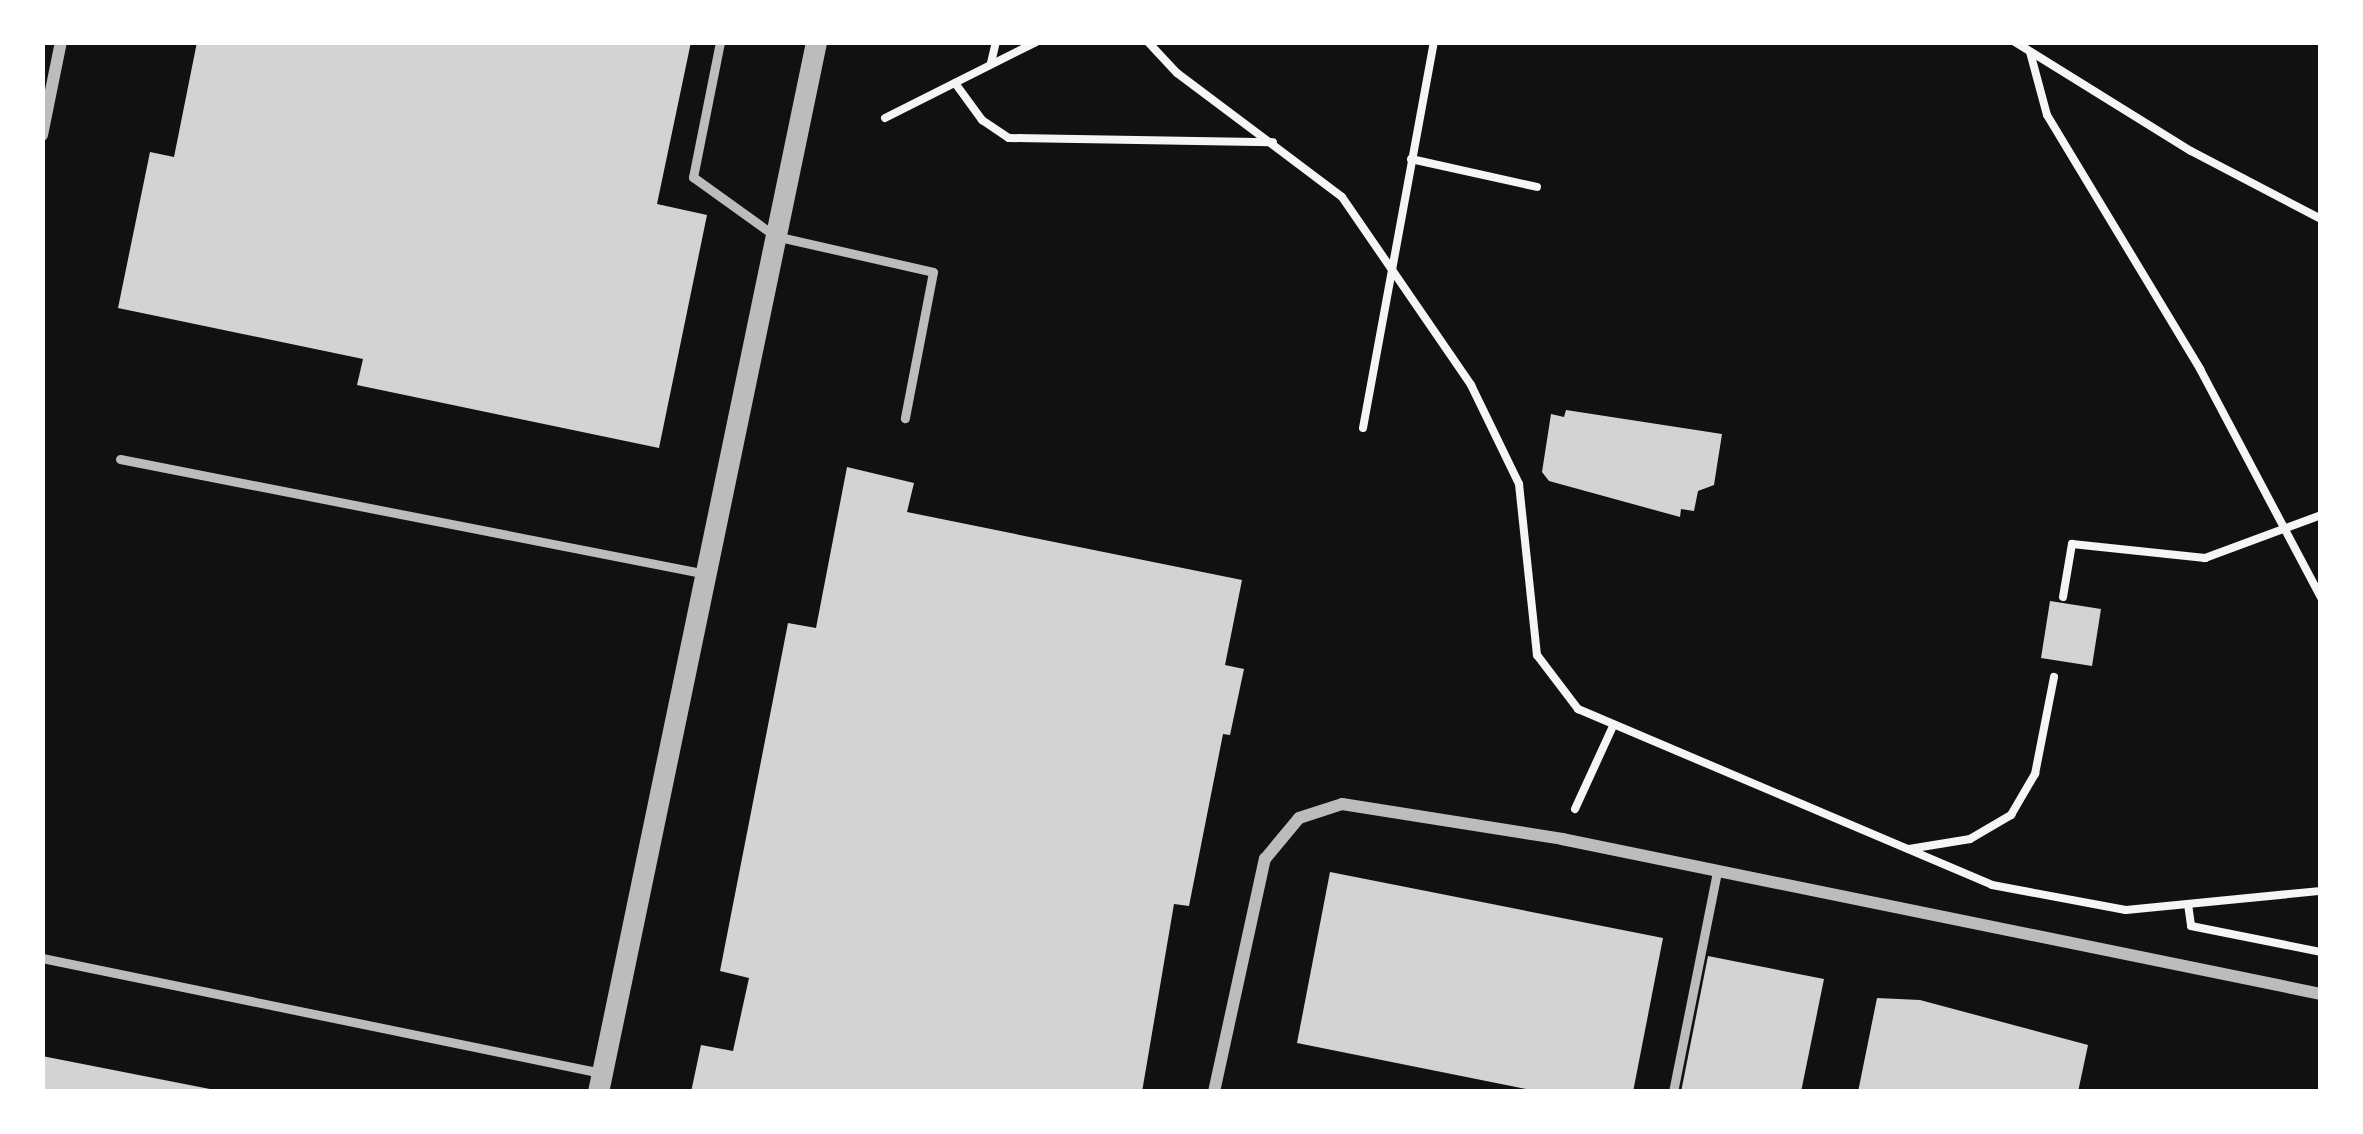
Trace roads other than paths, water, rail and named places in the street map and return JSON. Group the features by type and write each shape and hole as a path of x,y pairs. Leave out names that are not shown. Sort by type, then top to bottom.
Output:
{"street":[{"path":"42,135 61,42"},
{"path":"600,1083 815,42"},
{"path":"1214,1092 1265,859 1301,817 1372,805 1562,839 2321,994"}],"lane":[{"path":"720,42 693,177 775,236 933,272 905,418"},
{"path":"120,459 706,574"},
{"path":"1673,1092 1717,871"},
{"path":"42,958 600,1083"}]}
